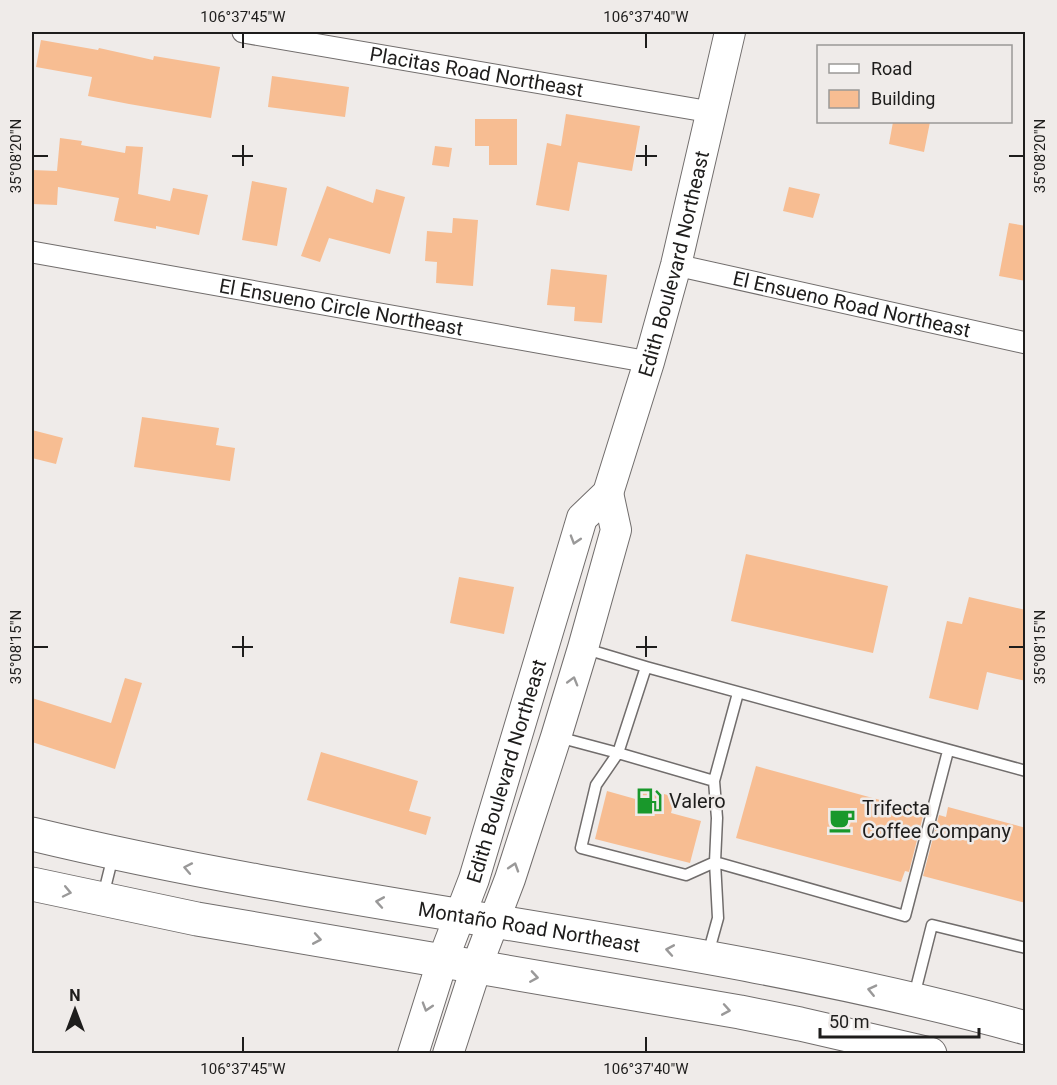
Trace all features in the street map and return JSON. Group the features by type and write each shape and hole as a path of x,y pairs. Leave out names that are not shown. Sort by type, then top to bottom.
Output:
{"main road":[{"name":"Montaño Road Northeast","path":"32,834 222,875 707,957 831,981 1026,1028"},
{"path":"32,884 197,918 740,1012 930,1053"}],"street":[{"name":"Placitas Road Northeast","path":"243,32 711,112"},
{"name":"Edith Boulevard Northeast","path":"448,1053 476,968 510,879 556,737 616,530 608,494 676,265 730,32"},
{"name":"El Ensueno Circle Northeast","path":"32,252 649,362"},
{"name":"El Ensueno Road Northeast","path":"676,265 1026,344"},
{"name":"Edith Boulevard Northeast","path":"412,1053 442,962 474,879 582,518 608,494"}],"lane":[{"path":"583,648 646,668 1026,771"},
{"path":"646,668 618,753 596,785 581,849 686,875 715,862 905,916 948,751"},
{"path":"707,957 718,918 715,862 717,818 714,781 738,693"},
{"path":"556,737 714,781"},
{"path":"103,899 114,853"},
{"path":"913,999 932,925 1026,948"}],"building":[{"path":"41,40 98,50 99,48 153,60 154,56 220,67 211,118 88,96 92,77 36,67"},
{"path":"272,76 349,87 345,117 268,107"},
{"path":"566,114 640,126 632,171 578,162 569,211 536,205 547,143 561,146"},
{"path":"475,119 517,119 517,165 489,165 489,146 475,146"},
{"path":"893,123 930,123 924,152 889,144"},
{"path":"60,138 82,141 81,145 125,153 126,146 143,147 138,194 170,201 173,188 208,195 199,235 156,226 156,229 114,221 119,198 58,187 57,205 32,204 32,170 57,171"},
{"path":"435,146 452,148 449,167 432,165"},
{"path":"252,181 287,188 277,246 242,240"},
{"path":"327,186 373,203 376,189 405,197 390,254 329,238 320,262 301,256"},
{"path":"789,187 820,194 813,218 783,211"},
{"path":"453,218 478,220 473,286 436,283 437,262 425,261 427,231 452,233"},
{"path":"1009,223 1026,226 1026,281 999,276"},
{"path":"551,269 607,275 602,323 574,321 575,307 547,305"},
{"path":"142,417 219,428 216,445 235,448 230,481 134,467"},
{"path":"32,430 63,438 56,464 32,458"},
{"path":"746,554 888,586 873,653 731,621"},
{"path":"459,577 514,587 504,634 450,623"},
{"path":"969,597 1026,610 1026,681 987,672 978,710 929,698 947,621 962,624"},
{"path":"125,678 142,683 115,769 32,742 32,698 111,723"},
{"path":"321,752 418,781 409,811 431,817 426,835 307,800"},
{"path":"756,766 924,812 909,872 905,871 901,882 736,838"},
{"path":"642,788 675,797 671,813 701,821 690,863 595,839 607,791 639,800"},
{"path":"948,807 1026,828 1026,903 923,876 939,815 946,817"}],"place":[{"name":"Valero","path":"649,801"},
{"name":"Trifecta Coffee Company","path":"842,820"}]}
